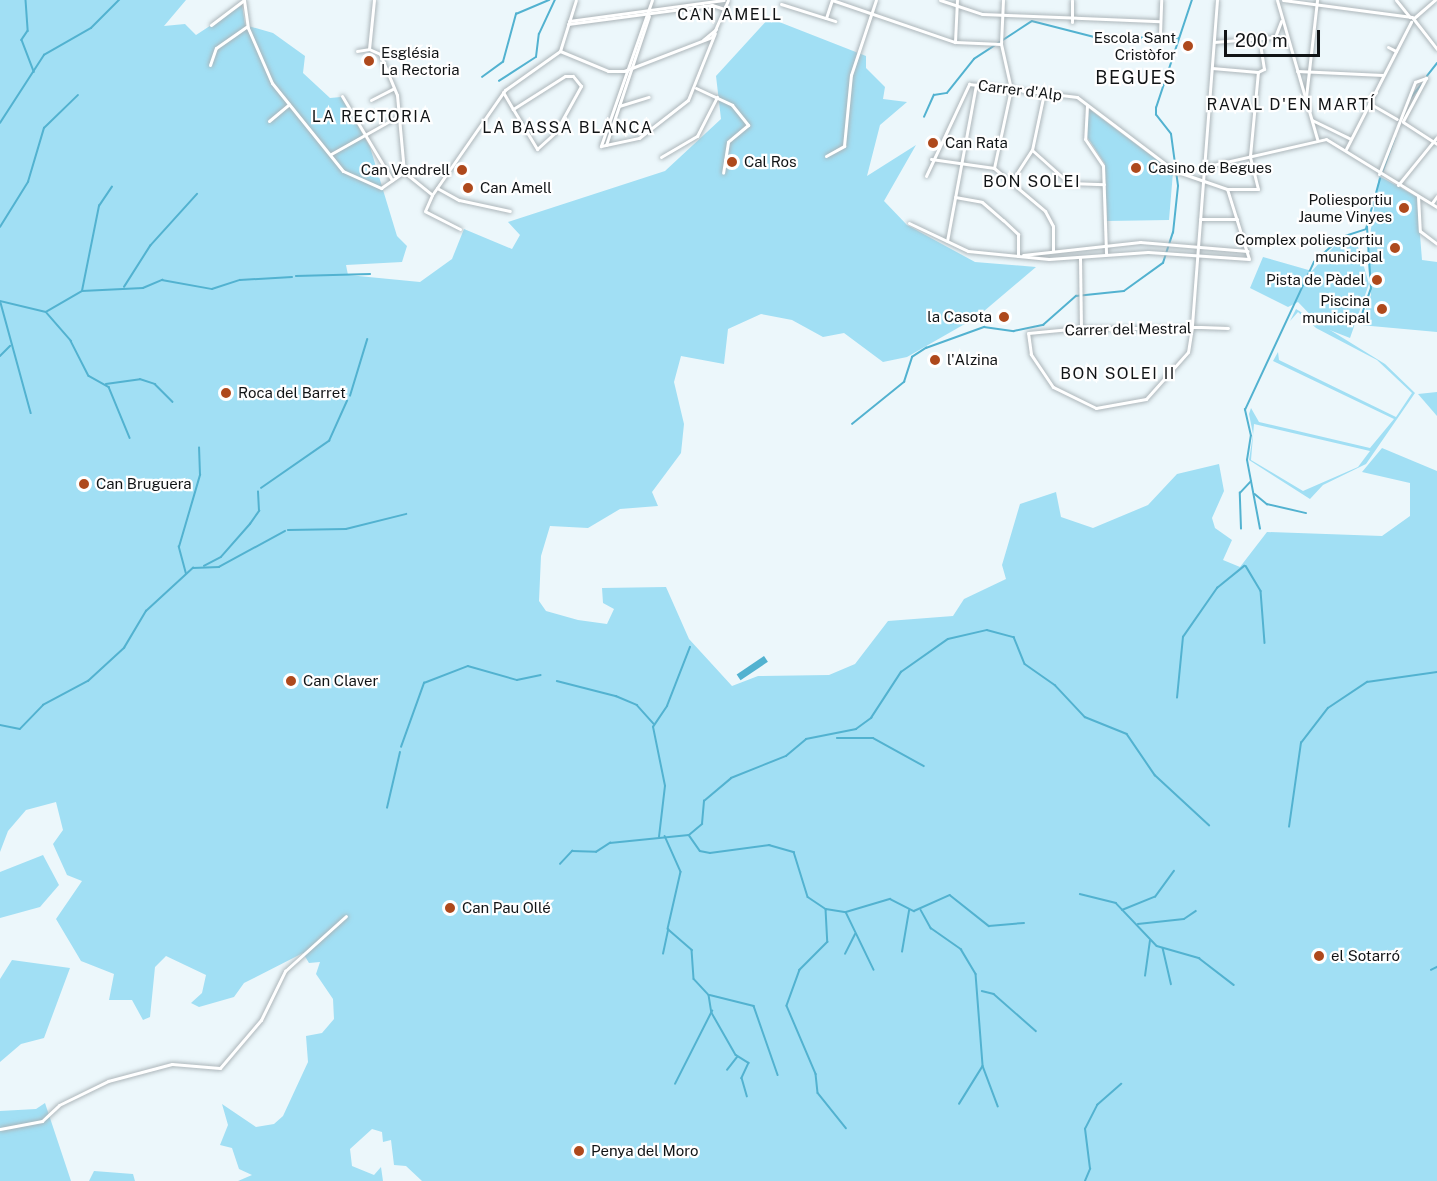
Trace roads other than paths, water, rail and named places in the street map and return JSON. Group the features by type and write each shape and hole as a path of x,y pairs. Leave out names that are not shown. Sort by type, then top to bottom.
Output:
{"street":[{"path":"211,25 244,0"},
{"path":"244,0 247,26 272,83 353,180 381,188 404,172"},
{"path":"369,49 374,0"},
{"path":"460,229 425,211 432,195 503,92 560,51 576,0"},
{"path":"652,0 603,146 639,138 696,88 709,47 708,39 715,31"},
{"path":"560,51 608,71 630,69 708,39 715,31 726,0 648,14"},
{"path":"791,7 794,0"},
{"path":"826,18 832,0 955,42 1001,44"},
{"path":"826,156 844,146 851,75 876,0"},
{"path":"940,0 1002,15 1072,20 1160,21"},
{"path":"955,42 957,0"},
{"path":"994,168 1011,89 1001,44 1003,0"},
{"path":"1072,0 1072,20"},
{"path":"1160,35 1161,0"},
{"path":"1192,327 1217,0"},
{"path":"1277,0 1283,30 1317,139"},
{"path":"1283,0 1317,2 1411,20"},
{"path":"1396,0 1437,49"},
{"path":"1346,149 1411,20 1435,0"},
{"path":"1306,99 1317,2"},
{"path":"780,4 835,21"},
{"path":"569,22 712,5 724,9"},
{"path":"1214,42 1275,37 1281,20"},
{"path":"210,65 216,48 247,26"},
{"path":"708,39 709,47"},
{"path":"1388,47 1396,51"},
{"path":"357,51 369,49 380,54 393,88 404,172 432,195"},
{"path":"1212,68 1258,72 1264,69 1261,49"},
{"path":"1297,71 1383,75"},
{"path":"1250,156 1258,72"},
{"path":"503,92 513,109 537,149 555,134 580,93 579,80 565,76 513,109"},
{"path":"1379,174 1398,119 1418,76 1426,78 1403,122"},
{"name":"Carrer d'Alp","path":"931,159 969,84 1077,97 1172,168 1203,183 1227,189 1258,189 1250,156"},
{"path":"947,241 976,85"},
{"path":"371,100 393,88"},
{"path":"696,88 732,105 748,124 728,142 723,173"},
{"path":"1011,182 1032,150 1044,93"},
{"path":"342,96 392,180"},
{"path":"616,106 649,97"},
{"path":"661,157 697,136 717,97"},
{"path":"1369,103 1435,142"},
{"path":"269,121 289,104"},
{"path":"1087,105 1085,139 1103,166 1106,254"},
{"path":"331,154 397,117"},
{"path":"1311,120 1351,139"},
{"path":"1398,185 1437,137"},
{"path":"1204,168 1317,139 1346,149 1379,174 1437,207"},
{"path":"1032,150 1069,183 1104,184"},
{"path":"926,177 931,159 994,168 1050,217 1053,251"},
{"path":"437,188 510,211"},
{"path":"909,223 968,251 1071,258 1106,254 1170,253 1249,259 1227,189"},
{"path":"1418,196 1420,231 1437,244"},
{"path":"1432,203 1437,196"},
{"path":"955,197 982,202 1004,220 1018,234 1018,256"},
{"path":"1200,219 1237,219"},
{"path":"1018,256 1105,245 1175,244 1248,250"},
{"path":"1071,258 1080,265"},
{"path":"1080,258 1081,328"},
{"name":"Carrer del Mestral","path":"1192,327 1188,352 1160,388 1146,399 1108,409 1077,403 1053,387 1031,354 1028,333 1081,328 1192,327 1228,328"},
{"path":"0,1130 39,1122 104,1082 161,1067 216,1071 248,1036 285,971 346,916"}],"waterway":[{"path":"26,0 28,31 22,40 34,72"},
{"path":"0,123 44,55 91,28 119,0"},
{"path":"482,77 503,62 516,14 549,0"},
{"path":"499,81 536,57 539,34 555,0"},
{"path":"852,424 904,382 912,357 926,348 984,327 1014,331 1043,325 1076,296 1124,291 1163,263 1173,233 1178,186 1171,134 1156,115 1156,108 1192,0"},
{"path":"924,117 934,95 947,93 974,59 1032,21 1095,37 1179,38"},
{"path":"1427,76 1437,63"},
{"path":"1409,100 1421,85"},
{"path":"0,227 28,182 44,128 78,95"},
{"path":"1382,173 1395,138"},
{"path":"1260,529 1247,460 1251,436 1245,410 1314,262 1342,237 1366,229 1380,179"},
{"path":"82,291 99,206 112,187"},
{"path":"124,287 150,246 197,194"},
{"path":"1359,323 1371,289 1367,227"},
{"path":"296,276 370,274"},
{"path":"0,301 46,312 82,291 143,288 162,280 212,289 240,280 292,277"},
{"path":"1,303 31,413"},
{"path":"47,313 71,341 89,376 109,387 130,438"},
{"path":"350,396 367,340"},
{"path":"0,356 10,346"},
{"path":"106,384 140,379 155,384 173,402"},
{"path":"261,488 329,441 347,401"},
{"path":"186,574 179,547 200,475 199,448"},
{"path":"1241,529 1240,493 1251,481"},
{"path":"204,566 221,557 250,524 259,511 258,492"},
{"path":"1255,494 1267,504 1306,513"},
{"path":"288,530 346,529 406,514"},
{"path":"0,725 20,729 43,705 88,681 124,648 146,611 193,568 219,567 285,531"},
{"path":"1177,698 1183,637 1217,588 1244,566"},
{"path":"1246,566 1261,591 1265,643"},
{"path":"689,835 702,824 704,801 731,778 786,756 806,739 856,729 871,718 901,672 948,639 987,630 1014,637 1025,664 1055,685 1085,717 1127,734 1155,775 1209,825"},
{"path":"659,837 665,786 653,727 667,706 690,647"},
{"path":"401,747 424,683 468,666 517,680 540,675"},
{"path":"1289,827 1301,743 1328,708 1367,682 1437,672"},
{"path":"557,681 616,696 637,705 654,724"},
{"path":"837,738 873,738 924,766"},
{"path":"387,808 400,752"},
{"path":"560,864 572,851 596,852 610,843 689,835 700,851 710,853 769,845 794,852 808,897 826,909 846,912 890,899 914,911 950,895 989,926 1024,923"},
{"path":"665,836 681,872 668,929 692,950 694,979 709,995 712,1013 736,1055 749,1063 742,1078 747,1096"},
{"path":"1122,910 1155,897 1174,871"},
{"path":"1080,894 1116,903 1157,946 1199,958 1234,985"},
{"path":"826,909 828,942 800,970 787,1006 816,1074 818,1093 846,1128"},
{"path":"921,910 931,928 961,949 976,974 983,1066 998,1106"},
{"path":"902,952 909,911"},
{"path":"1138,924 1184,919 1196,911"},
{"path":"846,912 874,970"},
{"path":"663,954 668,930"},
{"path":"845,954 855,934"},
{"path":"1145,976 1150,941"},
{"path":"1163,948 1171,984"},
{"path":"1431,970 1437,967"},
{"path":"982,991 994,994 1036,1031"},
{"path":"710,995 754,1006 778,1075"},
{"path":"675,1084 712,1011"},
{"path":"727,1070 737,1057"},
{"path":"959,1104 982,1067"},
{"path":"1085,1181 1090,1169 1085,1129 1097,1105 1121,1084"}],"place":[{"name":"Escola Sant Cristòfor","path":"1188,46"},
{"name":"Església La Rectoria","path":"369,61"},
{"name":"Can Rata","path":"933,143"},
{"name":"Cal Ros","path":"732,162"},
{"name":"Casino de Begues","path":"1136,168"},
{"name":"Can Vendrell","path":"462,170"},
{"name":"Can Amell","path":"468,188"},
{"name":"Poliesportiu Jaume Vinyes","path":"1404,208"},
{"name":"Complex poliesportiu municipal","path":"1395,248"},
{"name":"Pista de Pàdel","path":"1377,280"},
{"name":"Piscina municipal","path":"1382,309"},
{"name":"la Casota","path":"1004,317"},
{"name":"l'Alzina","path":"935,360"},
{"name":"Roca del Barret","path":"226,393"},
{"name":"Can Bruguera","path":"84,484"},
{"name":"Can Claver","path":"291,681"},
{"name":"Can Pau Ollé","path":"450,908"},
{"name":"el Sotarró","path":"1319,956"},
{"name":"Penya del Moro","path":"579,1151"}],"district":[{"name":"CAN AMELL","path":"730,15"},
{"name":"BEGUES","path":"1136,78"},
{"name":"RAVAL D'EN MARTÍ","path":"1291,105"},
{"name":"LA RECTORIA","path":"372,117"},
{"name":"LA BASSA BLANCA","path":"568,128"},
{"name":"BON SOLEI","path":"1032,182"},
{"name":"BON SOLEI II","path":"1118,374"}]}
